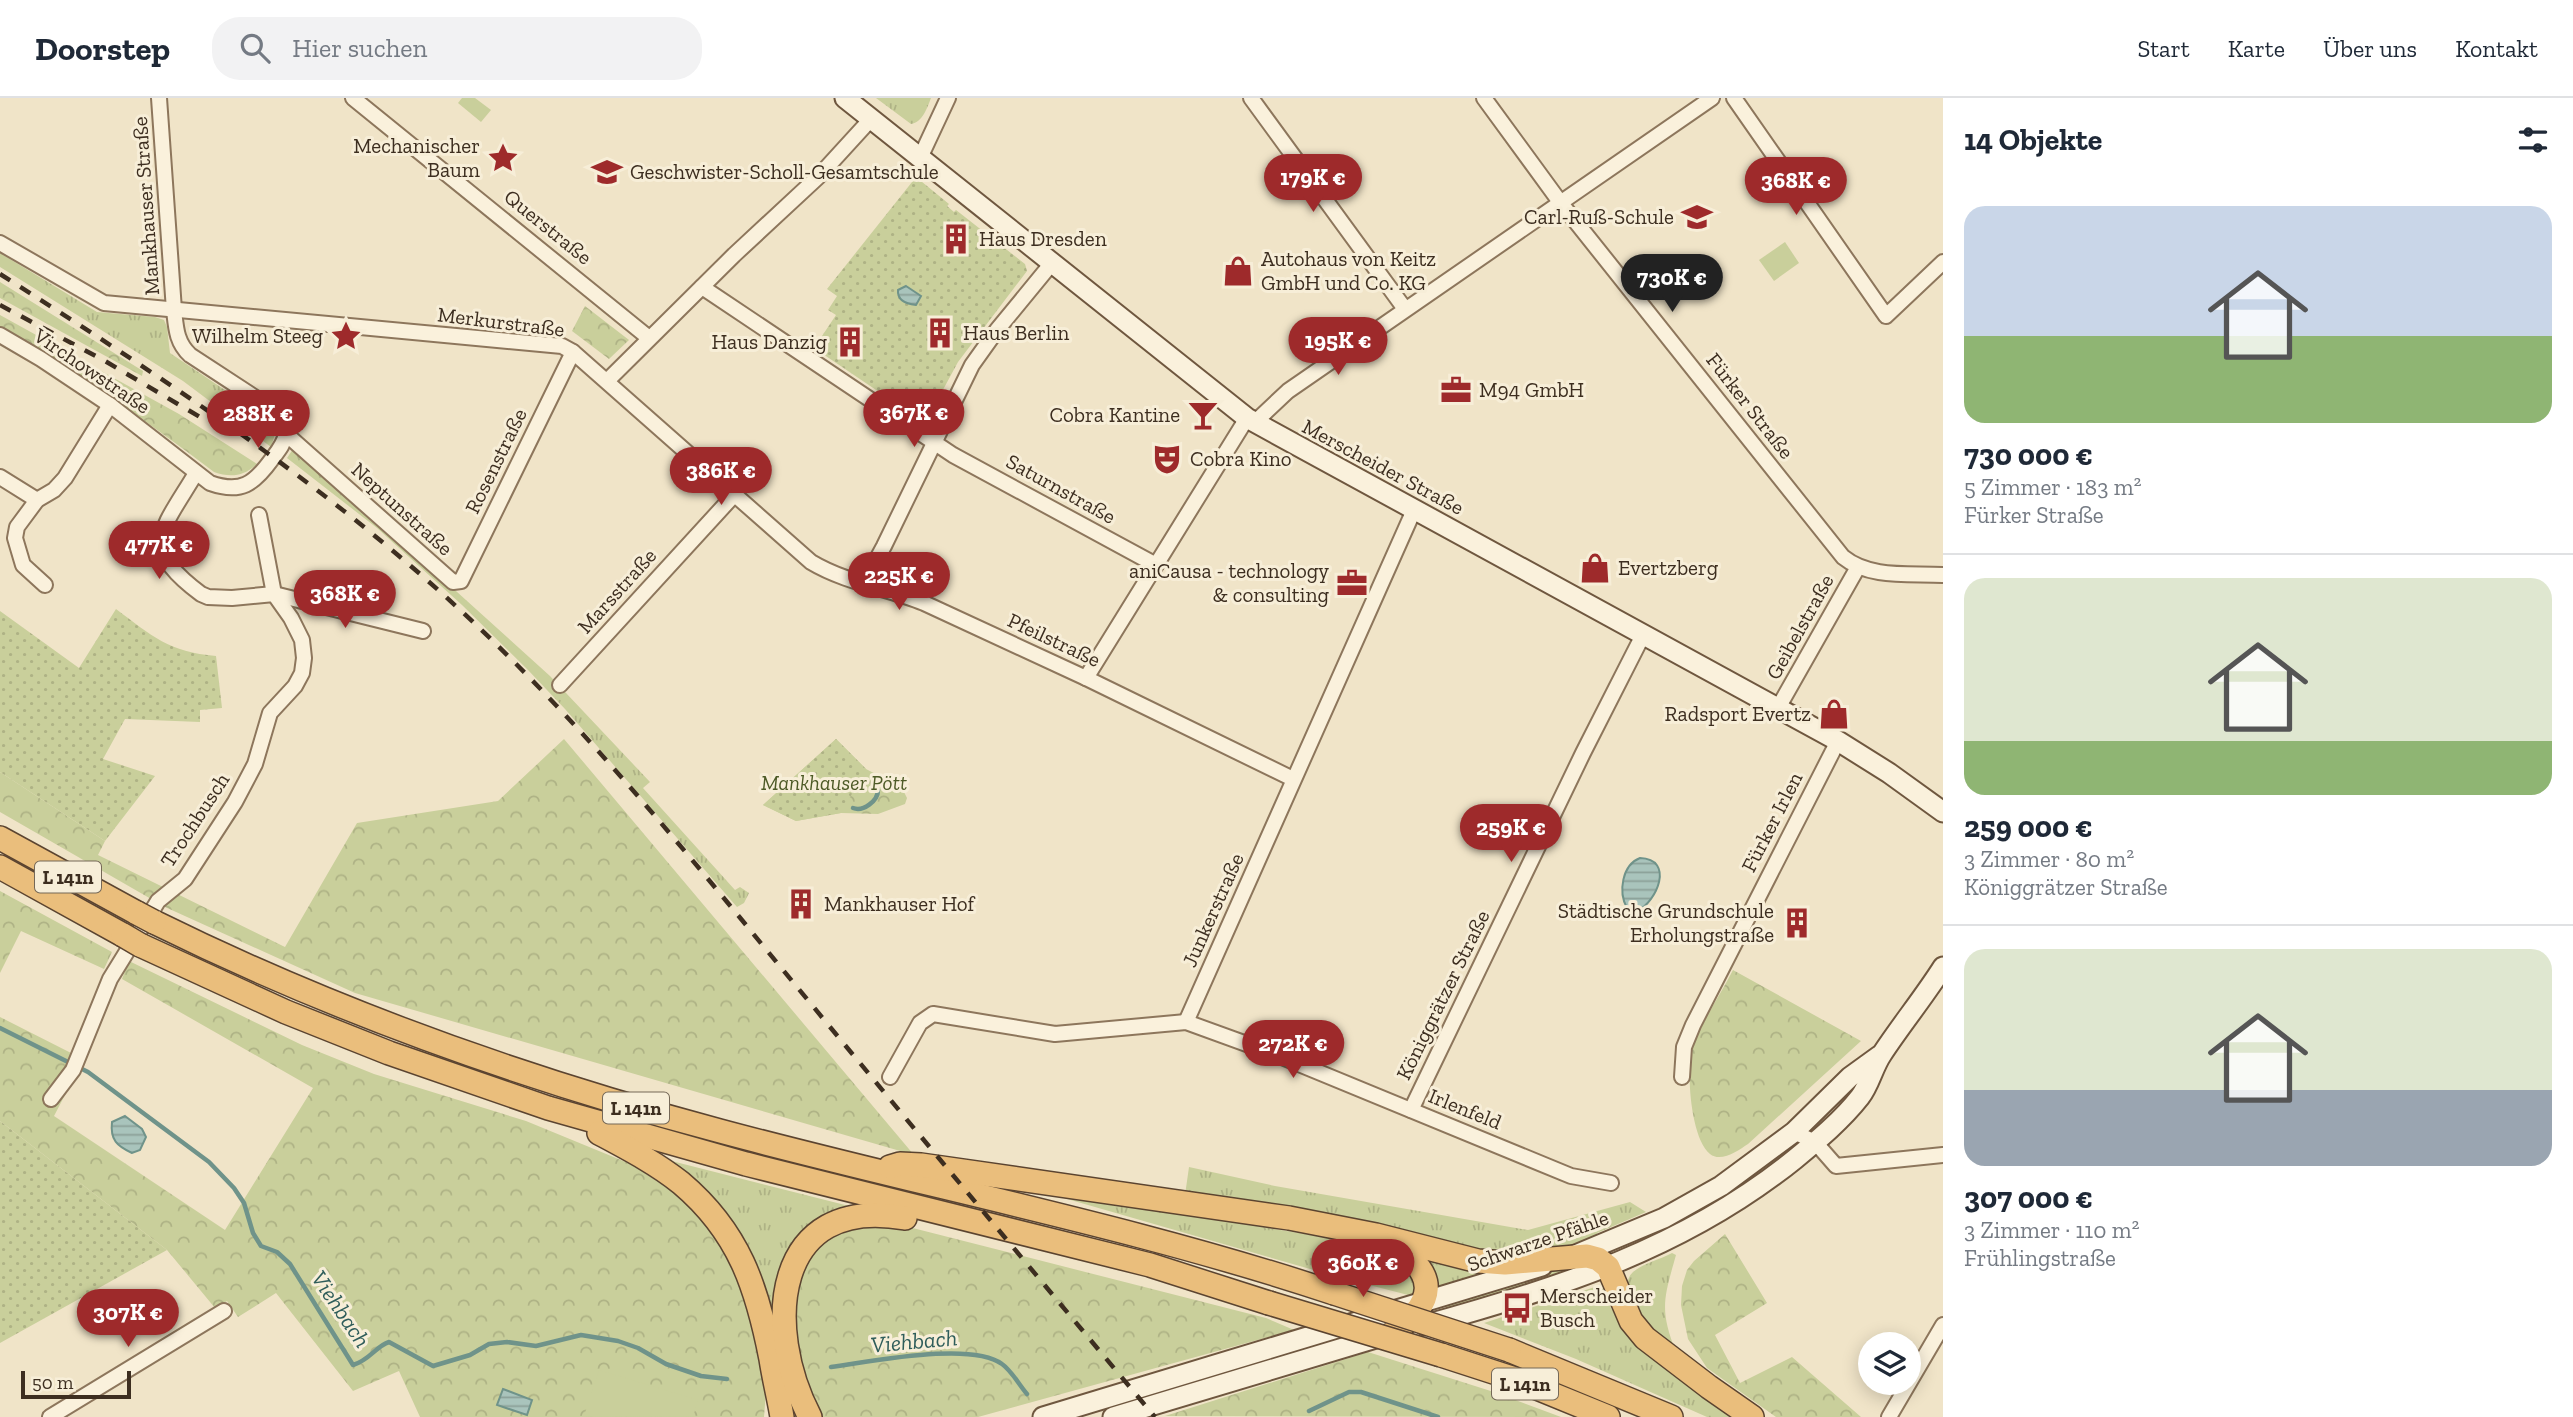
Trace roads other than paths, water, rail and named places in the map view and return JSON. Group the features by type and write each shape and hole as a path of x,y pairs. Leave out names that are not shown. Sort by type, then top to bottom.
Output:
{"highway":[{"name":"L 141n","path":"0,838 146,917 309,994 446,1047 638,1108 1135,1235 1288,1277 1509,1350 1671,1417"},
{"name":"L 141n","path":"0,867 131,940 286,1012 487,1089 746,1164 1150,1265 1441,1355 1515,1380 1608,1417"},
{"path":"566,1114 662,1169 694,1195 719,1222 738,1252 754,1287 762,1314 782,1417"},
{"path":"878,1171 900,1164 921,1165 1227,1208 1376,1236 1490,1262 1563,1260 1587,1256 1598,1259 1608,1266 1624,1306 1638,1331 1656,1348 1752,1417"},
{"path":"801,1417 784,1322 783,1298 791,1267 812,1239 840,1220 871,1213 937,1221 963,1219"},
{"path":"1376,1236 1414,1260 1426,1283 1424,1302 1408,1322 1391,1334"},
{"path":"770,1417 772,1364"},
{"path":"796,1389 810,1417"}],"main road":[{"name":"Merscheider Straße","path":"845,98 1251,420 1838,741 1943,812"},
{"name":"Schwarze Pfähle","path":"1112,1417 1464,1314 1608,1266 1666,1242 1705,1222 1771,1178 1815,1142 1862,1095 1880,1056 1919,1005 1943,967"},
{"name":"Schwarze Pfähle","path":"1043,1417 1563,1260 1672,1214 1721,1186 1794,1132 1850,1077 1880,1056"}],"street":[{"name":"Mankhauser Straße","path":"159,98 174,310"},
{"name":"Querstraße","path":"354,98 649,338"},
{"path":"920,158 948,98"},
{"path":"1251,98 1405,309"},
{"name":"Fürker Straße","path":"1484,98 1560,202 1836,549 1858,568"},
{"path":"1086,678 1251,420 1287,391 1712,98"},
{"path":"1734,98 1886,316 1943,262"},
{"path":"607,381 817,177 871,118"},
{"path":"0,243 98,300 174,310"},
{"path":"864,583 972,365 1052,263"},
{"name":"Saturnstraße","path":"702,287 953,455 1156,565"},
{"name":"Merkurstraße","path":"174,310 562,346 607,381"},
{"name":"Neptunstraße","path":"174,310 177,335 184,350 274,410 284,421 286,434 453,582"},
{"name":"Virchowstraße","path":"0,335 110,405 196,474 223,488 239,488 254,481 282,446 286,434"},
{"name":"Rosenstraße","path":"453,582 461,581 573,352"},
{"name":"Pfeilstraße","path":"607,381 811,562 830,573 924,603 1293,779"},
{"path":"45,585 23,565 15,538 17,527 37,499 54,490 65,478 110,405"},
{"path":"196,474 165,527 161,544 169,565 188,584 208,597 274,594 423,631"},
{"path":"0,477 37,499"},
{"name":"Marsstraße","path":"560,685 734,495"},
{"name":"Junkerstraße","path":"1186,1022 1414,510"},
{"path":"259,515 274,594"},
{"path":"1858,568 1875,572 1943,575"},
{"name":"Geibelstraße","path":"1778,708 1858,568"},
{"name":"Trochbusch","path":"51,1099 76,1063 110,979 158,901 186,880 255,764 272,708 289,694 300,680 304,664 302,640 292,618 274,594"},
{"name":"Königgrätzer Straße","path":"1411,1110 1577,765 1643,635"},
{"name":"Fürker Irlen","path":"1682,1077 1685,1047 1693,1025 1838,741"},
{"path":"890,1077 920,1023 933,1014 1055,1034 1186,1022"},
{"name":"Irlenfeld","path":"1186,1022 1278,1055 1571,1176 1611,1183"},
{"path":"1794,1132 1815,1142 1836,1166 1943,1156"},
{"path":"50,1417 224,1311"},
{"path":"1889,1417 1943,1325"}],"water":[{"path":"906,286 921,296 916,305 906,303 899,297 898,290"},
{"path":"1640,858 1651,860 1660,873 1656,891 1637,911 1627,908 1622,887 1629,867"},
{"path":"125,1116 142,1129 146,1137 140,1150 132,1153 119,1145 112,1133 112,1122"},
{"path":"503,1389 532,1400 527,1415 497,1405"}],"waterway":[{"path":"853,808 869,805 876,798 878,790"},
{"name":"Viehbach","path":"0,1028 88,1072 209,1162 234,1188 244,1203 253,1233 261,1246 277,1252 290,1264 353,1365 389,1342 433,1366 470,1355 489,1344 507,1342 536,1346 581,1335 618,1341 638,1348 666,1364 701,1376 727,1379"},
{"name":"Viehbach","path":"831,1367 920,1355 968,1354 987,1357 1002,1364 1027,1394"},
{"name":"Viehbach","path":"1309,1411 1349,1392 1361,1392 1438,1417"}],"railway":[{"path":"0,274 178,390 294,473 405,561 504,652 592,744 675,840 1155,1417"},
{"path":"0,305 105,361 205,420"}],"place":[{"name":"Mechanischer Baum","path":"503,158"},
{"name":"Geschwister-Scholl-Gesamtschule","path":"607,172"},
{"name":"Carl-Ruß-Schule","path":"1697,217"},
{"name":"Haus Dresden","path":"956,239"},
{"name":"Autohaus von Keitz GmbH und Co. KG","path":"1238,271"},
{"name":"Haus Berlin","path":"940,333"},
{"name":"Wilhelm Steeg","path":"346,336"},
{"name":"Haus Danzig","path":"850,342"},
{"name":"M94 GmbH","path":"1456,390"},
{"name":"Cobra Kantine","path":"1203,415"},
{"name":"Cobra Kino","path":"1167,459"},
{"name":"Evertzberg","path":"1595,568"},
{"name":"aniCausa - technology & consulting","path":"1352,583"},
{"name":"Radsport Evertz","path":"1834,714"},
{"name":"Mankhauser Hof","path":"801,904"},
{"name":"Städtische Grundschule Erholungstraße","path":"1797,923"},
{"name":"Merscheider Busch","path":"1517,1308"}],"park label":[{"name":"Mankhauser Pött","path":"834,783"}]}
